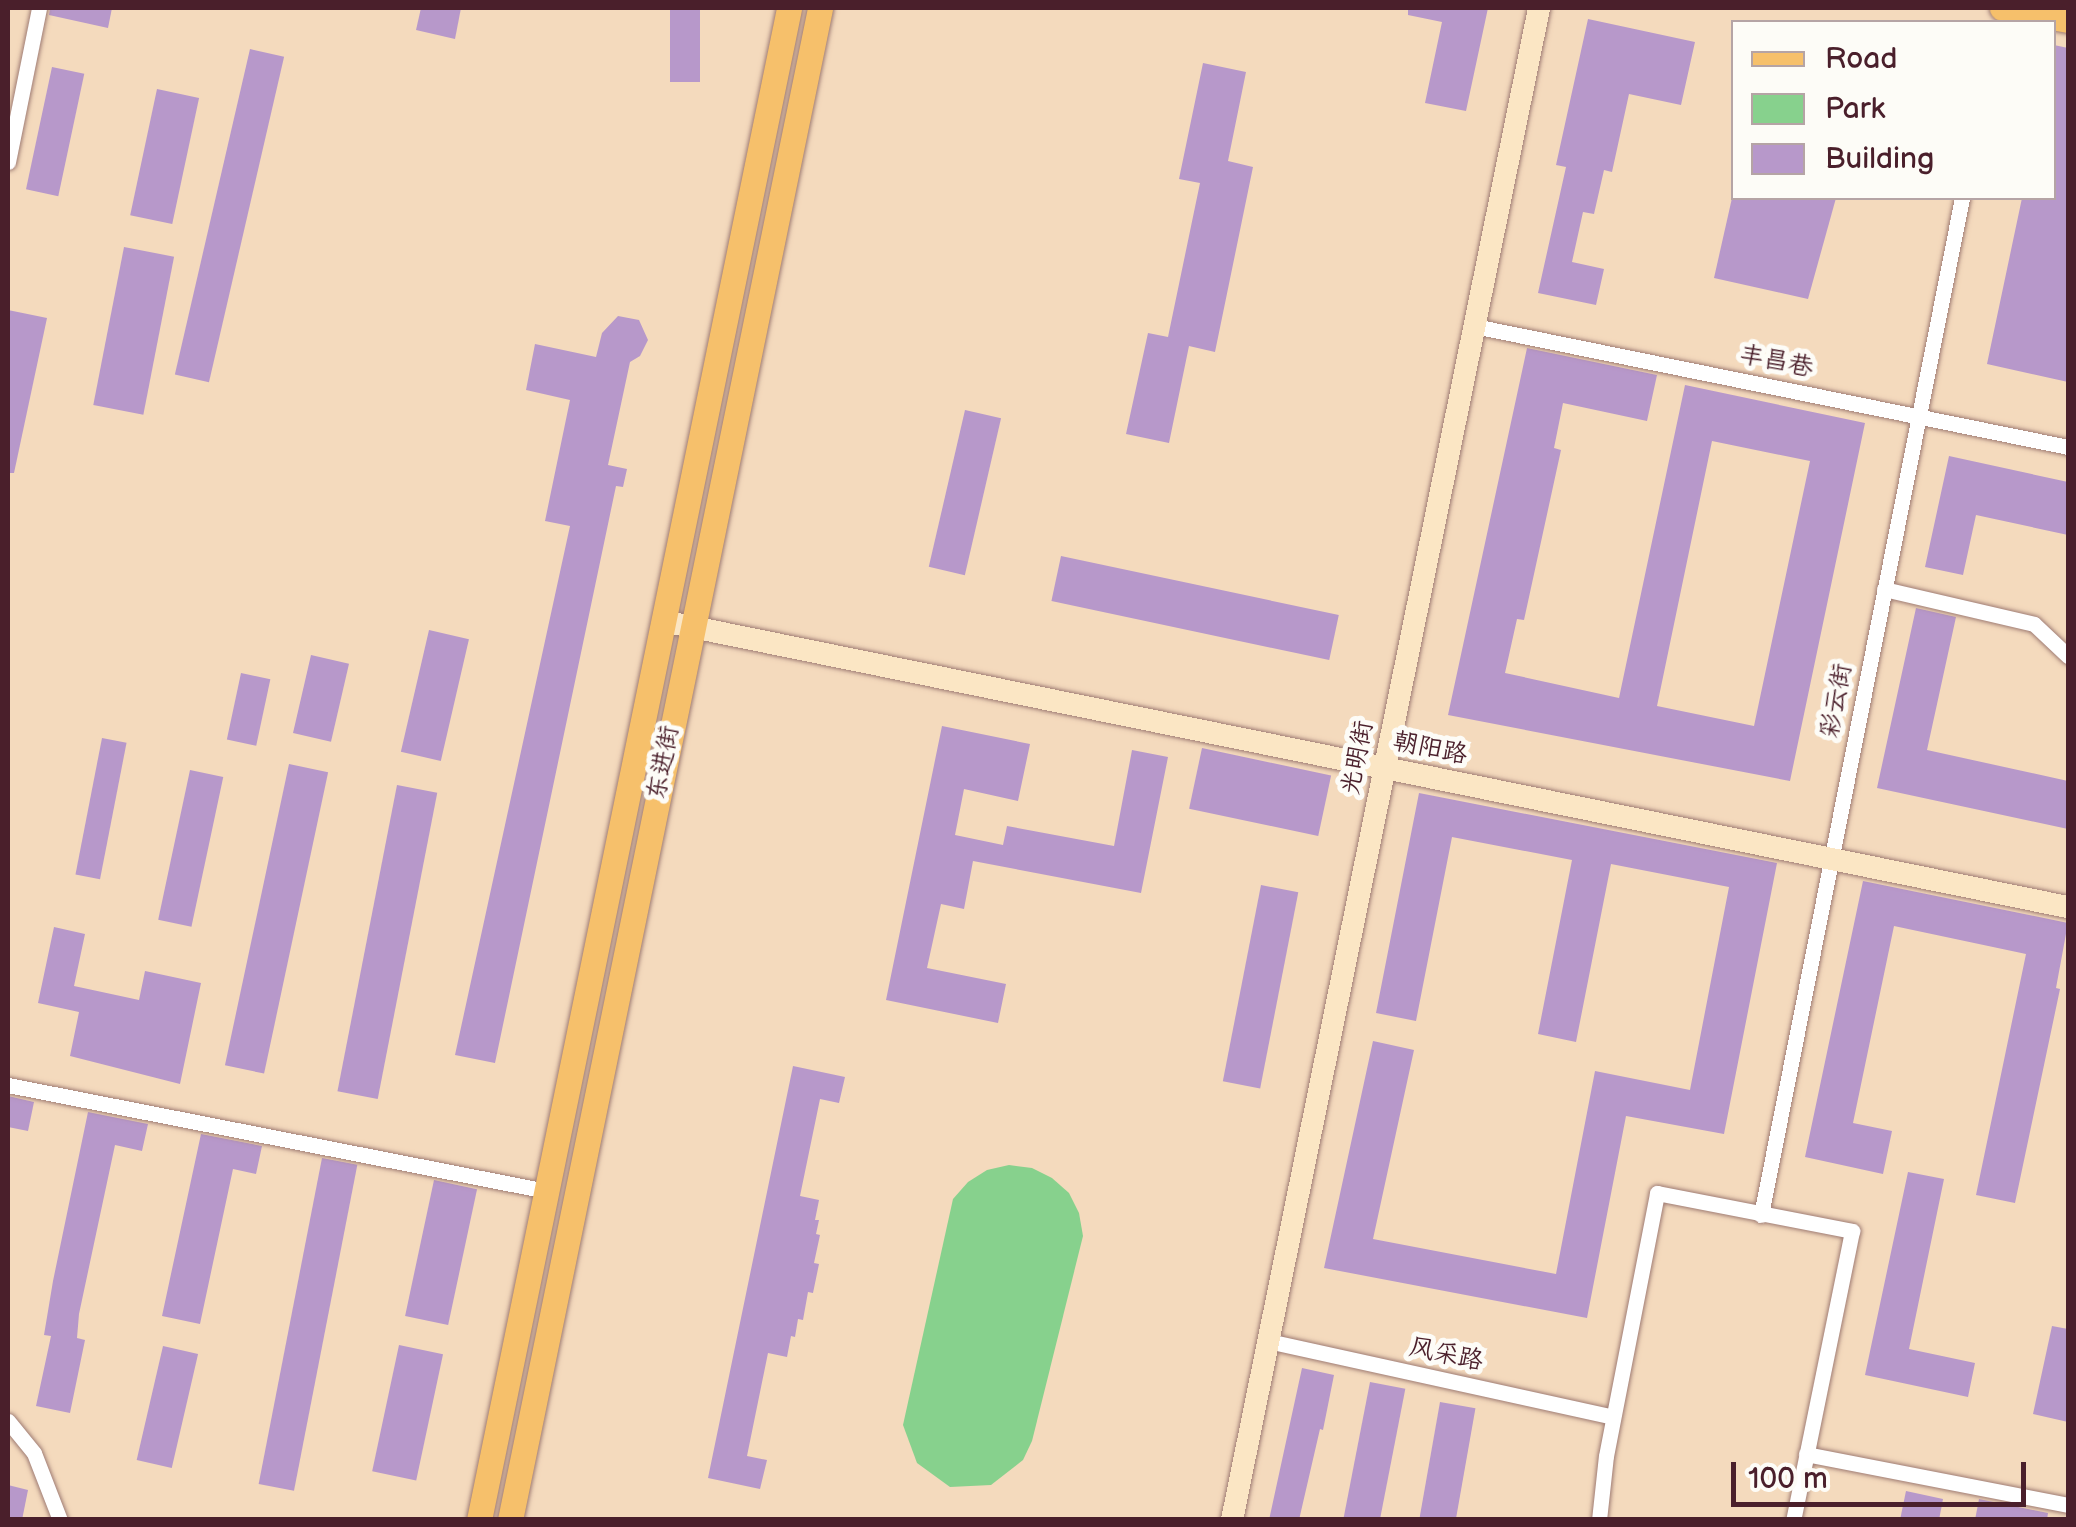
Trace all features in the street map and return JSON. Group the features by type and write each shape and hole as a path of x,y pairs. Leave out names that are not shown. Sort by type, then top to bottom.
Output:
{"main road":[{"name":"东进街","path":"479,1520 789,8"},
{"name":"东进街","path":"510,1520 820,8"},
{"name":"光明街","path":"1232,1520 1539,8"},
{"path":"2001,8 2068,20"},
{"name":"朝阳路","path":"663,621 2068,907"}],"street":[{"path":"8,162 39,8"},
{"name":"彩云街","path":"1760,1214 1962,200"},
{"name":"丰昌巷","path":"1474,326 2068,447"},
{"path":"1884,589 2034,624 2068,656"},
{"path":"8,1085 547,1191"},
{"path":"1599,1520 1597,1507 1657,1193 1852,1232 1793,1520"},
{"name":"风采路","path":"1268,1341 1613,1417"},
{"path":"8,1421 34,1453 60,1520"},
{"path":"1806,1454 2068,1506"}],"green space":[{"path":"1009,1165 1032,1168 1069,1193 1079,1213 1083,1236 1032,1441 1023,1460 991,1485 950,1487 917,1463 903,1425 953,1199 968,1182 987,1170"}],"building":[{"path":"50,8 112,8 108,28 49,15"},
{"path":"421,8 461,8 455,39 416,30"},
{"path":"670,8 700,8 700,82 670,82"},
{"path":"1408,8 1488,8 1466,111 1425,103 1442,22 1408,15"},
{"path":"1588,19 1695,42 1681,105 1629,94 1612,172 1604,170 1594,214 1583,212 1572,262 1604,269 1596,305 1538,293 1566,167 1556,165"},
{"path":"2056,45 2068,48 2068,382 1987,364 2022,200 2056,200"},
{"path":"250,49 284,57 209,382 175,374"},
{"path":"1203,63 1246,72 1228,161 1253,167 1215,352 1189,346 1169,443 1126,434 1148,333 1168,337 1200,183 1179,179"},
{"path":"52,67 84,74 58,196 26,189"},
{"path":"157,89 199,98 172,224 130,215"},
{"path":"1732,200 1835,200 1808,299 1714,278"},
{"path":"124,247 174,257 143,415 93,405"},
{"path":"8,310 47,318 14,473 8,473"},
{"path":"618,316 639,320 648,340 640,356 630,362 608,465 627,469 623,487 616,486 495,1063 455,1055 570,526 545,521 570,400 526,390 535,344 596,357 602,333"},
{"path":"1527,348 1657,375 1647,421 1563,403 1554,448 1561,450 1524,620 1517,619 1505,673 1619,698 1685,385 1865,423 1790,781 1448,715","holes":["1712,441 1810,461 1754,726 1657,706"]},
{"path":"965,410 1001,418 965,575 929,567"},
{"path":"1949,456 2068,482 2068,535 1976,515 1963,575 1925,567"},
{"path":"1061,556 1339,615 1329,660 1051,601"},
{"path":"1916,608 1956,617 1927,750 2068,781 2068,829 1877,788"},
{"path":"429,630 469,639 441,761 401,752"},
{"path":"311,655 349,664 331,742 293,733"},
{"path":"241,673 270,679 256,746 227,740"},
{"path":"942,726 1030,744 1018,801 964,789 955,835 1003,845 1007,826 1114,846 1132,750 1168,757 1141,893 973,861 964,909 941,904 927,968 1006,984 998,1023 886,1000"},
{"path":"102,738 127,743 100,879 75,874"},
{"path":"1202,748 1331,775 1318,836 1189,809"},
{"path":"289,764 328,772 264,1074 225,1065"},
{"path":"190,770 223,777 191,927 158,920"},
{"path":"397,785 437,793 378,1099 337,1091"},
{"path":"1419,793 1777,863 1724,1134 1626,1116 1587,1318 1324,1268 1373,1041 1414,1050 1373,1239 1556,1274 1595,1071 1690,1090 1729,887 1611,864 1576,1042 1538,1034 1572,860 1452,837 1416,1021 1376,1013"},
{"path":"1863,881 2068,923 2056,988 2060,989 2015,1203 1976,1195 2026,954 1894,926 1853,1123 1892,1131 1883,1174 1805,1157"},
{"path":"1261,885 1298,892 1260,1089 1223,1081"},
{"path":"54,927 85,934 74,986 139,1000 145,971 201,983 180,1084 70,1056 79,1012 38,1003"},
{"path":"793,1066 845,1077 839,1103 820,1099 800,1196 819,1200 815,1220 819,1220 816,1234 820,1235 814,1263 819,1264 813,1293 808,1292 803,1320 798,1319 787,1357 768,1353 747,1456 767,1460 760,1489 708,1478"},
{"path":"8,1096 34,1102 28,1131 8,1127"},
{"path":"88,1112 148,1124 142,1151 115,1145 79,1314 77,1338 85,1340 70,1413 36,1406 51,1336 44,1335 53,1281"},
{"path":"201,1134 262,1146 256,1174 233,1169 200,1324 162,1316"},
{"path":"322,1158 357,1165 294,1491 259,1484"},
{"path":"1908,1172 1944,1179 1909,1349 1975,1363 1968,1397 1865,1375"},
{"path":"434,1180 477,1189 448,1325 405,1316"},
{"path":"2052,1326 2068,1329 2068,1422 2033,1414"},
{"path":"399,1345 443,1354 416,1481 372,1471"},
{"path":"163,1346 198,1354 172,1468 137,1460"},
{"path":"1302,1368 1334,1375 1323,1430 1320,1429 1299,1520 1269,1520"},
{"path":"1370,1382 1405,1389 1380,1520 1343,1520"},
{"path":"1440,1402 1475,1408 1456,1520 1419,1520"},
{"path":"8,1485 28,1490 22,1520 8,1520"},
{"path":"1906,1491 1943,1499 1939,1520 1900,1520"},
{"path":"1979,1499 2048,1513 2047,1520 1975,1520"}]}
